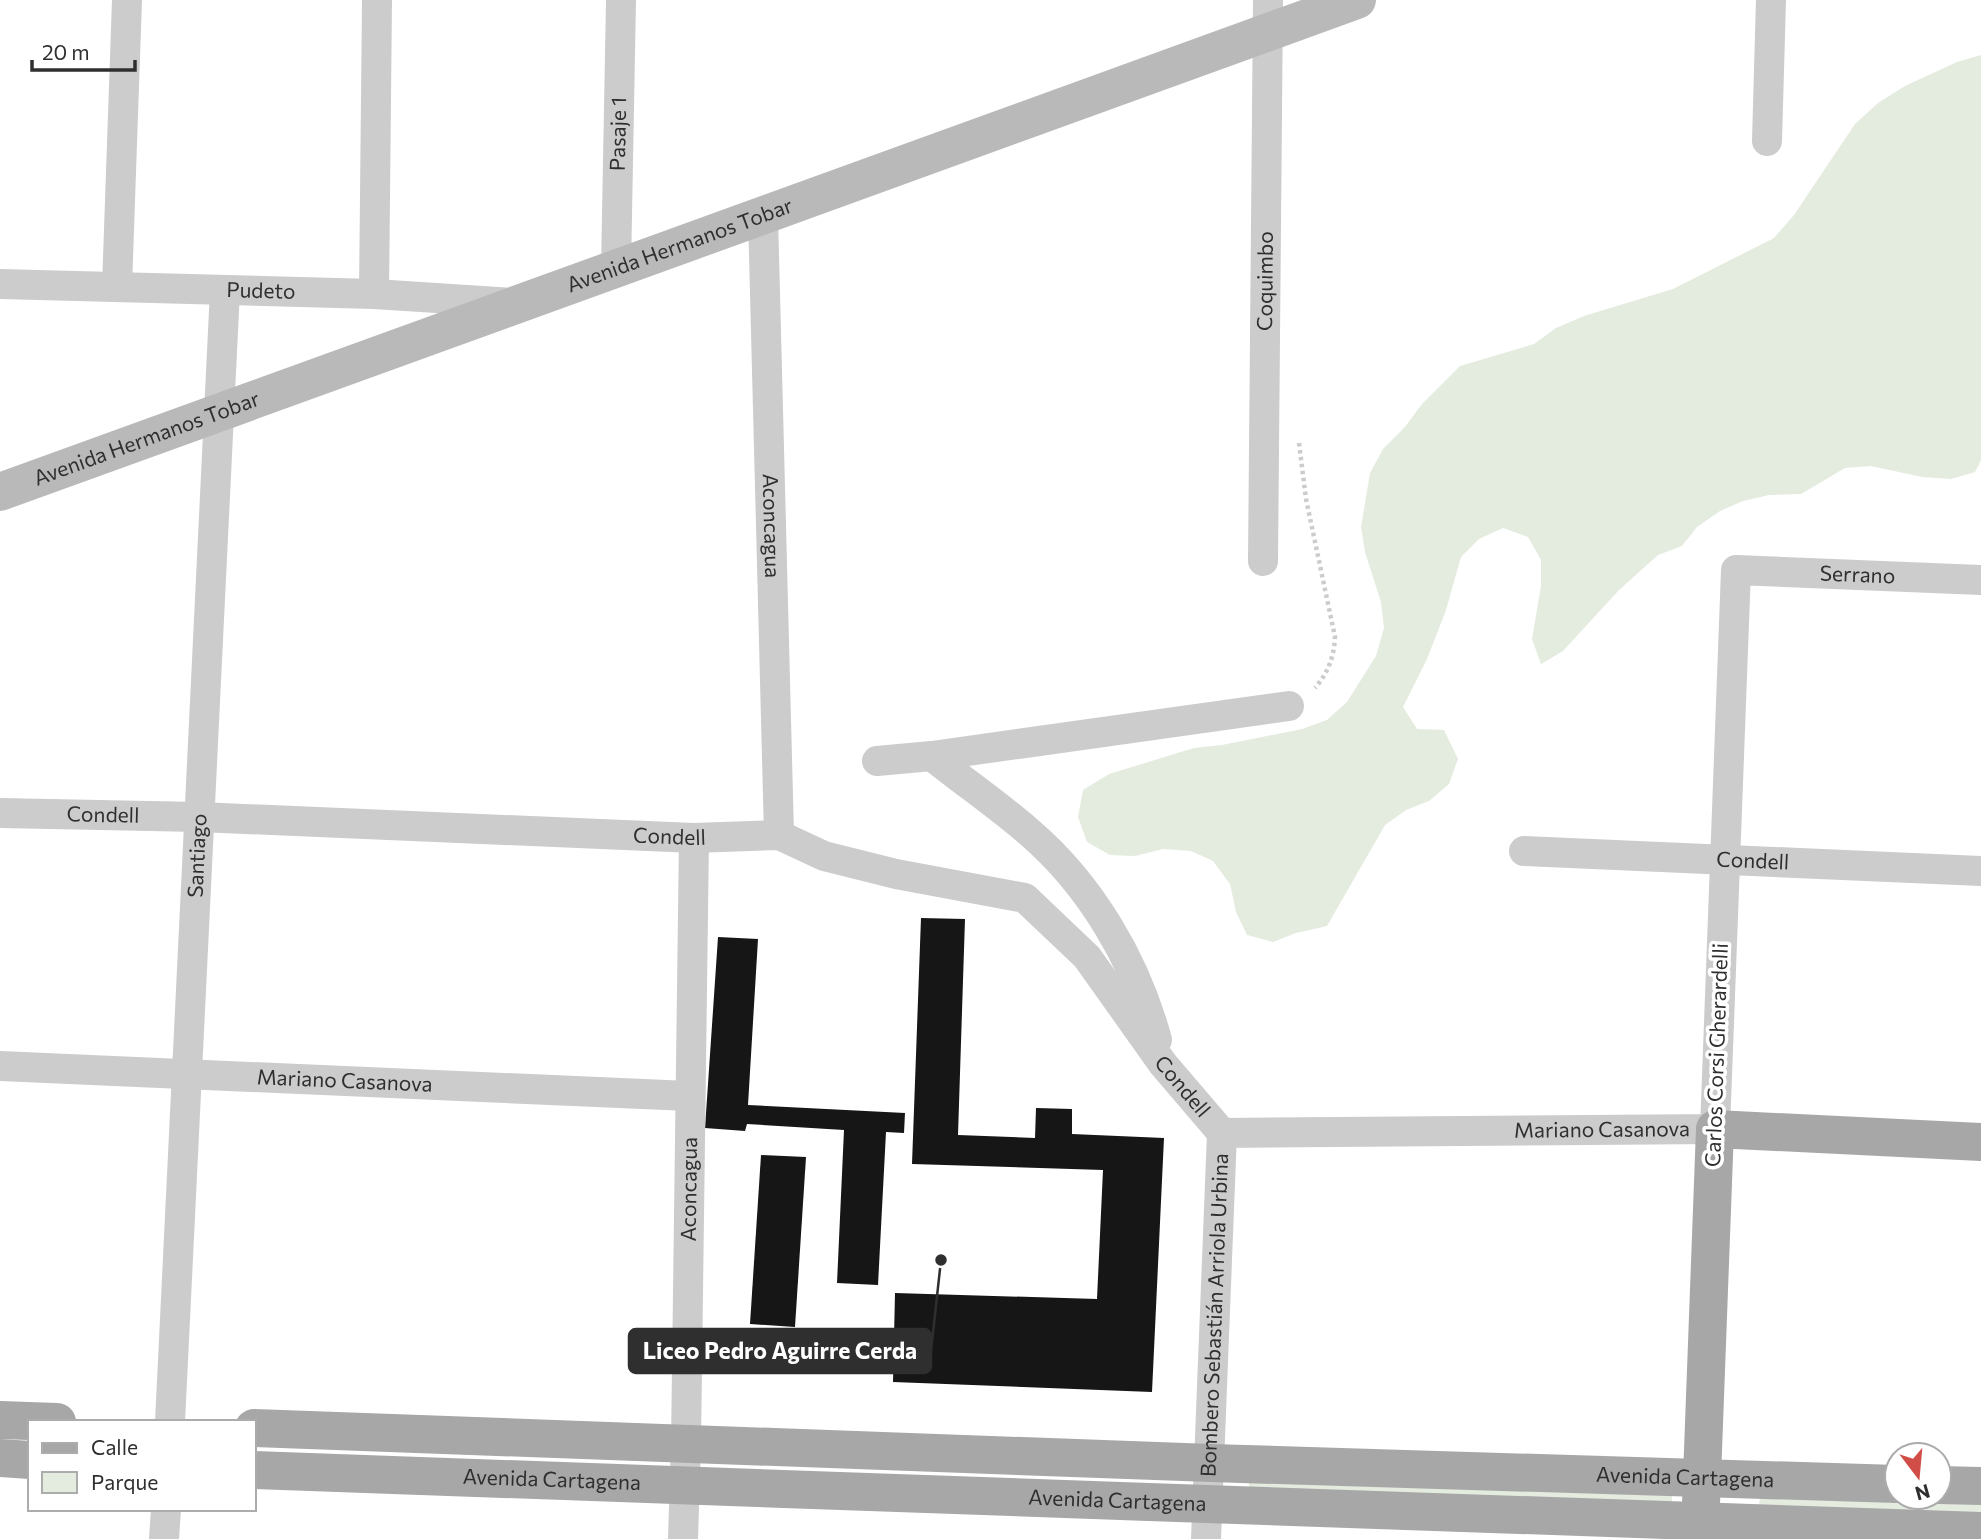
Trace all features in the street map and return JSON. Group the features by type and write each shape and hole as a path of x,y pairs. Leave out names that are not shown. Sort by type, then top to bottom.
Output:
{"main road":[{"name":"Mariano Casanova","path":"1715,1129 1981,1142"},
{"name":"Carlos Corsi Gherardelli","path":"1700,1531 1715,1129"},
{"path":"0,1420 28,1421"},
{"name":"Avenida Cartagena","path":"256,1428 1211,1463 1883,1483"},
{"path":"0,1458 28,1460"},
{"name":"Avenida Cartagena","path":"256,1470 684,1484 1207,1521 1700,1531 1981,1531"},
{"path":"1953,1485 1981,1486"}],"street":[{"path":"117,287 127,0"},
{"path":"374,294 377,0"},
{"name":"Pasaje 1","path":"616,269 621,0"},
{"name":"Avenida Hermanos Tobar","path":"0,492 763,215 1268,16 1357,0"},
{"path":"1767,141 1771,0"},
{"name":"Coquimbo","path":"1263,561 1268,16"},
{"name":"Aconcagua","path":"763,215 779,835"},
{"name":"Pudeto","path":"0,284 374,294 520,303"},
{"name":"Santiago","path":"170,1420 225,290"},
{"name":"Serrano","path":"1735,570 1981,580"},
{"name":"Carlos Corsi Gherardelli","path":"1715,1129 1735,570"},
{"path":"877,761 932,756 1289,706"},
{"path":"932,756 1032,834 1085,893 1126,958 1154,1028 1163,1064"},
{"name":"Condell","path":"0,813 199,817 694,838 779,835 824,856 896,874 1025,898 1087,957 1163,1064 1222,1133"},
{"name":"Aconcagua","path":"683,1539 694,838"},
{"name":"Condell","path":"1524,851 1981,871"},
{"name":"Mariano Casanova","path":"0,1066 689,1096"},
{"name":"Mariano Casanova","path":"1222,1133 1715,1129"},
{"name":"Bombero Sebastián Arriola Urbina","path":"1207,1521 1222,1133"},
{"path":"164,1539 166,1511"}],"path":[{"path":"1289,706 1303,699 1324,678 1334,651 1335,637 1306,499 1298,435"}],"green space":[{"path":"1981,55 1981,460 1975,472 1951,479 1922,477 1871,466 1845,468 1801,494 1769,495 1743,501 1720,511 1697,527 1682,546 1658,555 1619,590 1563,651 1541,664 1532,639 1541,586 1541,560 1528,537 1503,528 1479,539 1461,557 1446,610 1427,659 1403,707 1417,729 1444,730 1458,759 1449,784 1429,801 1406,810 1385,825 1327,926 1273,942 1247,935 1236,912 1230,884 1213,861 1191,851 1163,849 1135,856 1110,855 1087,842 1078,817 1083,790 1109,774 1194,748 1302,729 1327,720 1347,702 1376,656 1384,628 1381,602 1365,552 1361,527 1370,473 1383,449 1460,366 1534,344 1556,328 1584,316 1673,289 1774,238 1794,215 1855,124 1878,103 1905,86 1957,62"},
{"path":"1249,1474 1672,1489 1672,1509 1249,1488"},
{"path":"1761,1491 1883,1495 1883,1511 1953,1511 1953,1498 1981,1499 1981,1517 1758,1512"}],"building":[{"path":"921,918 965,919 958,1135 1035,1138 1036,1108 1072,1109 1072,1134 1164,1138 1152,1392 893,1382 895,1293 1097,1299 1103,1170 912,1164"},
{"path":"718,937 758,939 748,1105 905,1113 904,1133 886,1132 878,1285 837,1283 844,1130 747,1124 745,1131 705,1128"},
{"path":"761,1155 806,1157 795,1327 750,1324"}],"place":[{"name":"Liceo Pedro Aguirre Cerda","path":"941,1260"}]}
